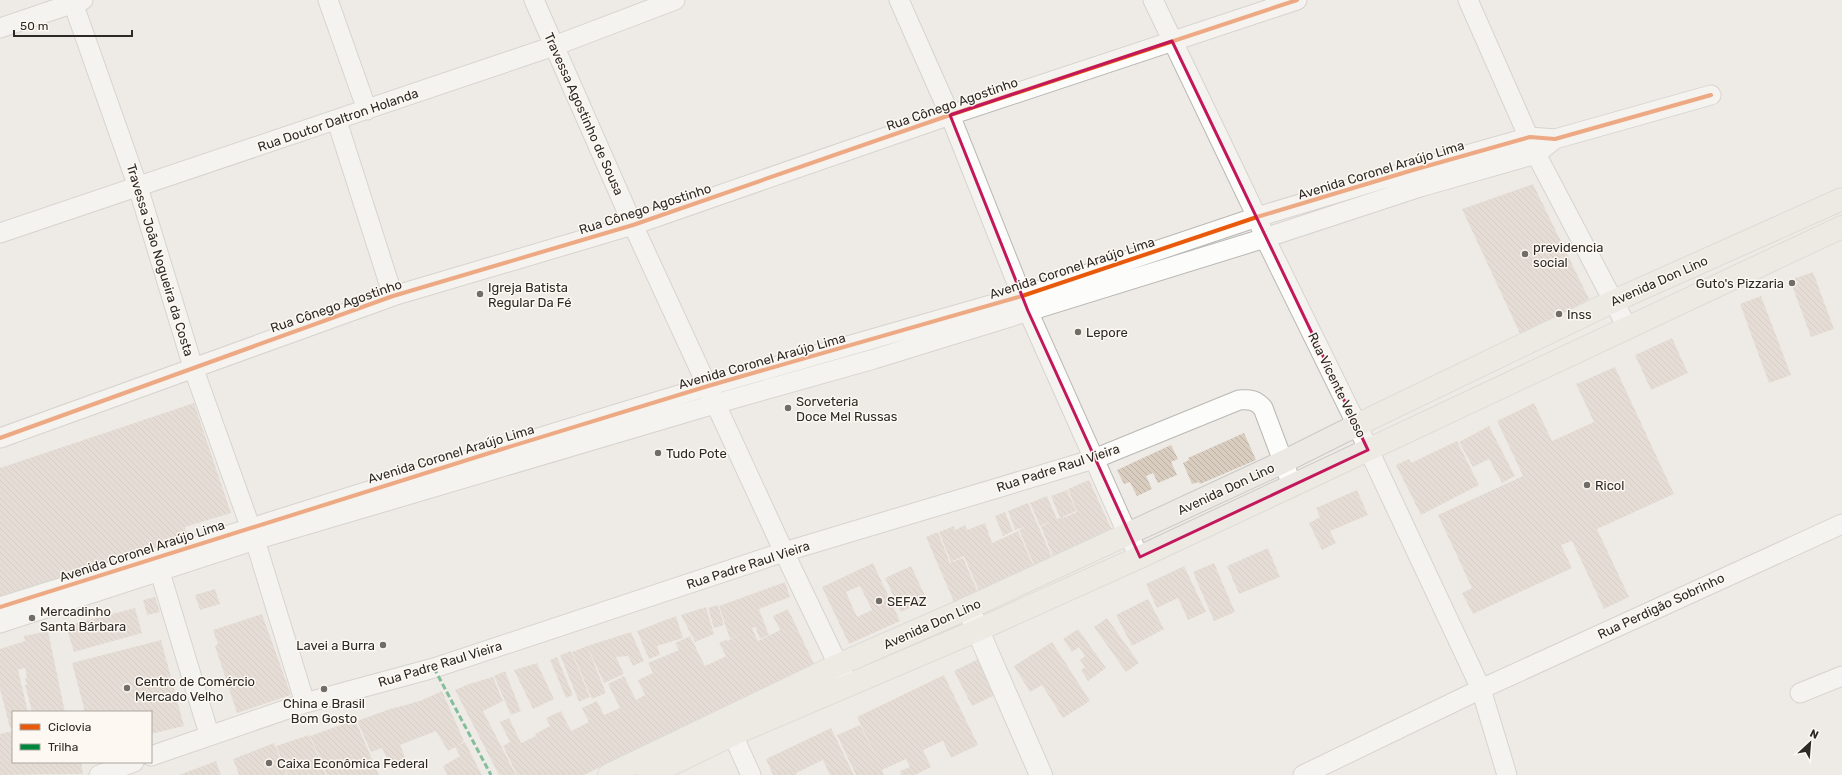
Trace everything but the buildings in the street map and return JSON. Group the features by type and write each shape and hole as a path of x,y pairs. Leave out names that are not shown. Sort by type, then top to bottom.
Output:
{"main road":[{"name":"Avenida Don Lino","path":"649,775 838,665 1128,535 1283,462 1357,424 1614,301 1842,199"},
{"name":"Avenida Don Lino","path":"609,775 730,727 848,685 978,630 1140,557 1842,227"},
{"path":"1741,244 1752,269"},
{"path":"1489,361 1502,386"}],"street":[{"path":"328,0 367,110"},
{"name":"Travessa Agostinho de Sousa","path":"534,0 633,225 715,404 848,685"},
{"name":"Rua Doutor Daltron Holanda","path":"0,233 337,121 554,46 674,0"},
{"path":"899,0 950,115 1025,304 1128,535 1140,557"},
{"name":"Rua Vicente Veloso","path":"1153,0 1257,217 1265,238 1357,424 1481,689 1507,775"},
{"name":"Rua Cônego Agostinho","path":"0,438 393,296 633,225 950,115 1297,0"},
{"path":"1468,0 1533,145 1627,327"},
{"path":"0,28 76,1"},
{"name":"Travessa João Nogueira da Costa","path":"76,1 138,187 192,368 252,534 305,703"},
{"path":"1533,145 1711,95"},
{"path":"337,121 393,296"},
{"name":"Avenida Coronel Araújo Lima","path":"1025,304 1136,258 1257,217 1413,170 1533,145"},
{"name":"Avenida Coronel Araújo Lima","path":"0,607 33,604 252,534 502,458 600,429 715,404 870,350 1025,304 1144,275 1420,188 1533,145"},
{"path":"1413,170 1420,188"},
{"path":"1136,258 1144,275"},
{"name":"Avenida Coronel Araújo Lima","path":"600,429 708,386 870,350"},
{"name":"Rua Padre Raul Vieira","path":"152,756 209,734 305,703 434,668 784,552 1094,459 1239,400 1248,399 1259,403 1263,408 1292,485"},
{"name":"Rua Perdigão Sobrinho","path":"1303,775 1481,689 1842,524"},
{"path":"158,565 209,734"},
{"name":"Avenida Coronel Araújo Lima","path":"0,623 33,604"},
{"path":"968,608 1041,775"},
{"path":"1800,693 1842,676"},
{"path":"730,727 752,775"},
{"path":"99,775 131,763"}],"highlighted area":[{"path":"1172,41 1368,450 1140,557 1028,311 950,115"}],"marked path":[{"path":"434,668 491,775"}],"cycle path":[{"path":"0,438 393,296 633,225 950,115 1297,0"},
{"path":"0,607 708,386 1022,296 1257,217 1413,170 1530,137 1555,139 1711,95"}],"place":[{"name":"previdencia social","path":"1525,254"},
{"name":"Guto's Pizzaria","path":"1792,283"},
{"name":"Igreja Batista Regular Da Fé","path":"480,294"},
{"name":"Inss","path":"1559,314"},
{"name":"Lepore","path":"1078,332"},
{"name":"Sorveteria Doce Mel Russas","path":"788,408"},
{"name":"Tudo Pote","path":"658,453"},
{"name":"Ricol","path":"1587,485"},
{"name":"SEFAZ","path":"879,601"},
{"name":"Mercadinho Santa Bárbara","path":"32,618"},
{"name":"Lavei a Burra","path":"383,645"},
{"name":"Centro de Comércio Mercado Velho","path":"127,688"},
{"name":"China e Brasil Bom Gosto","path":"324,689"},
{"name":"Caixa Econômica Federal","path":"269,763"}]}
